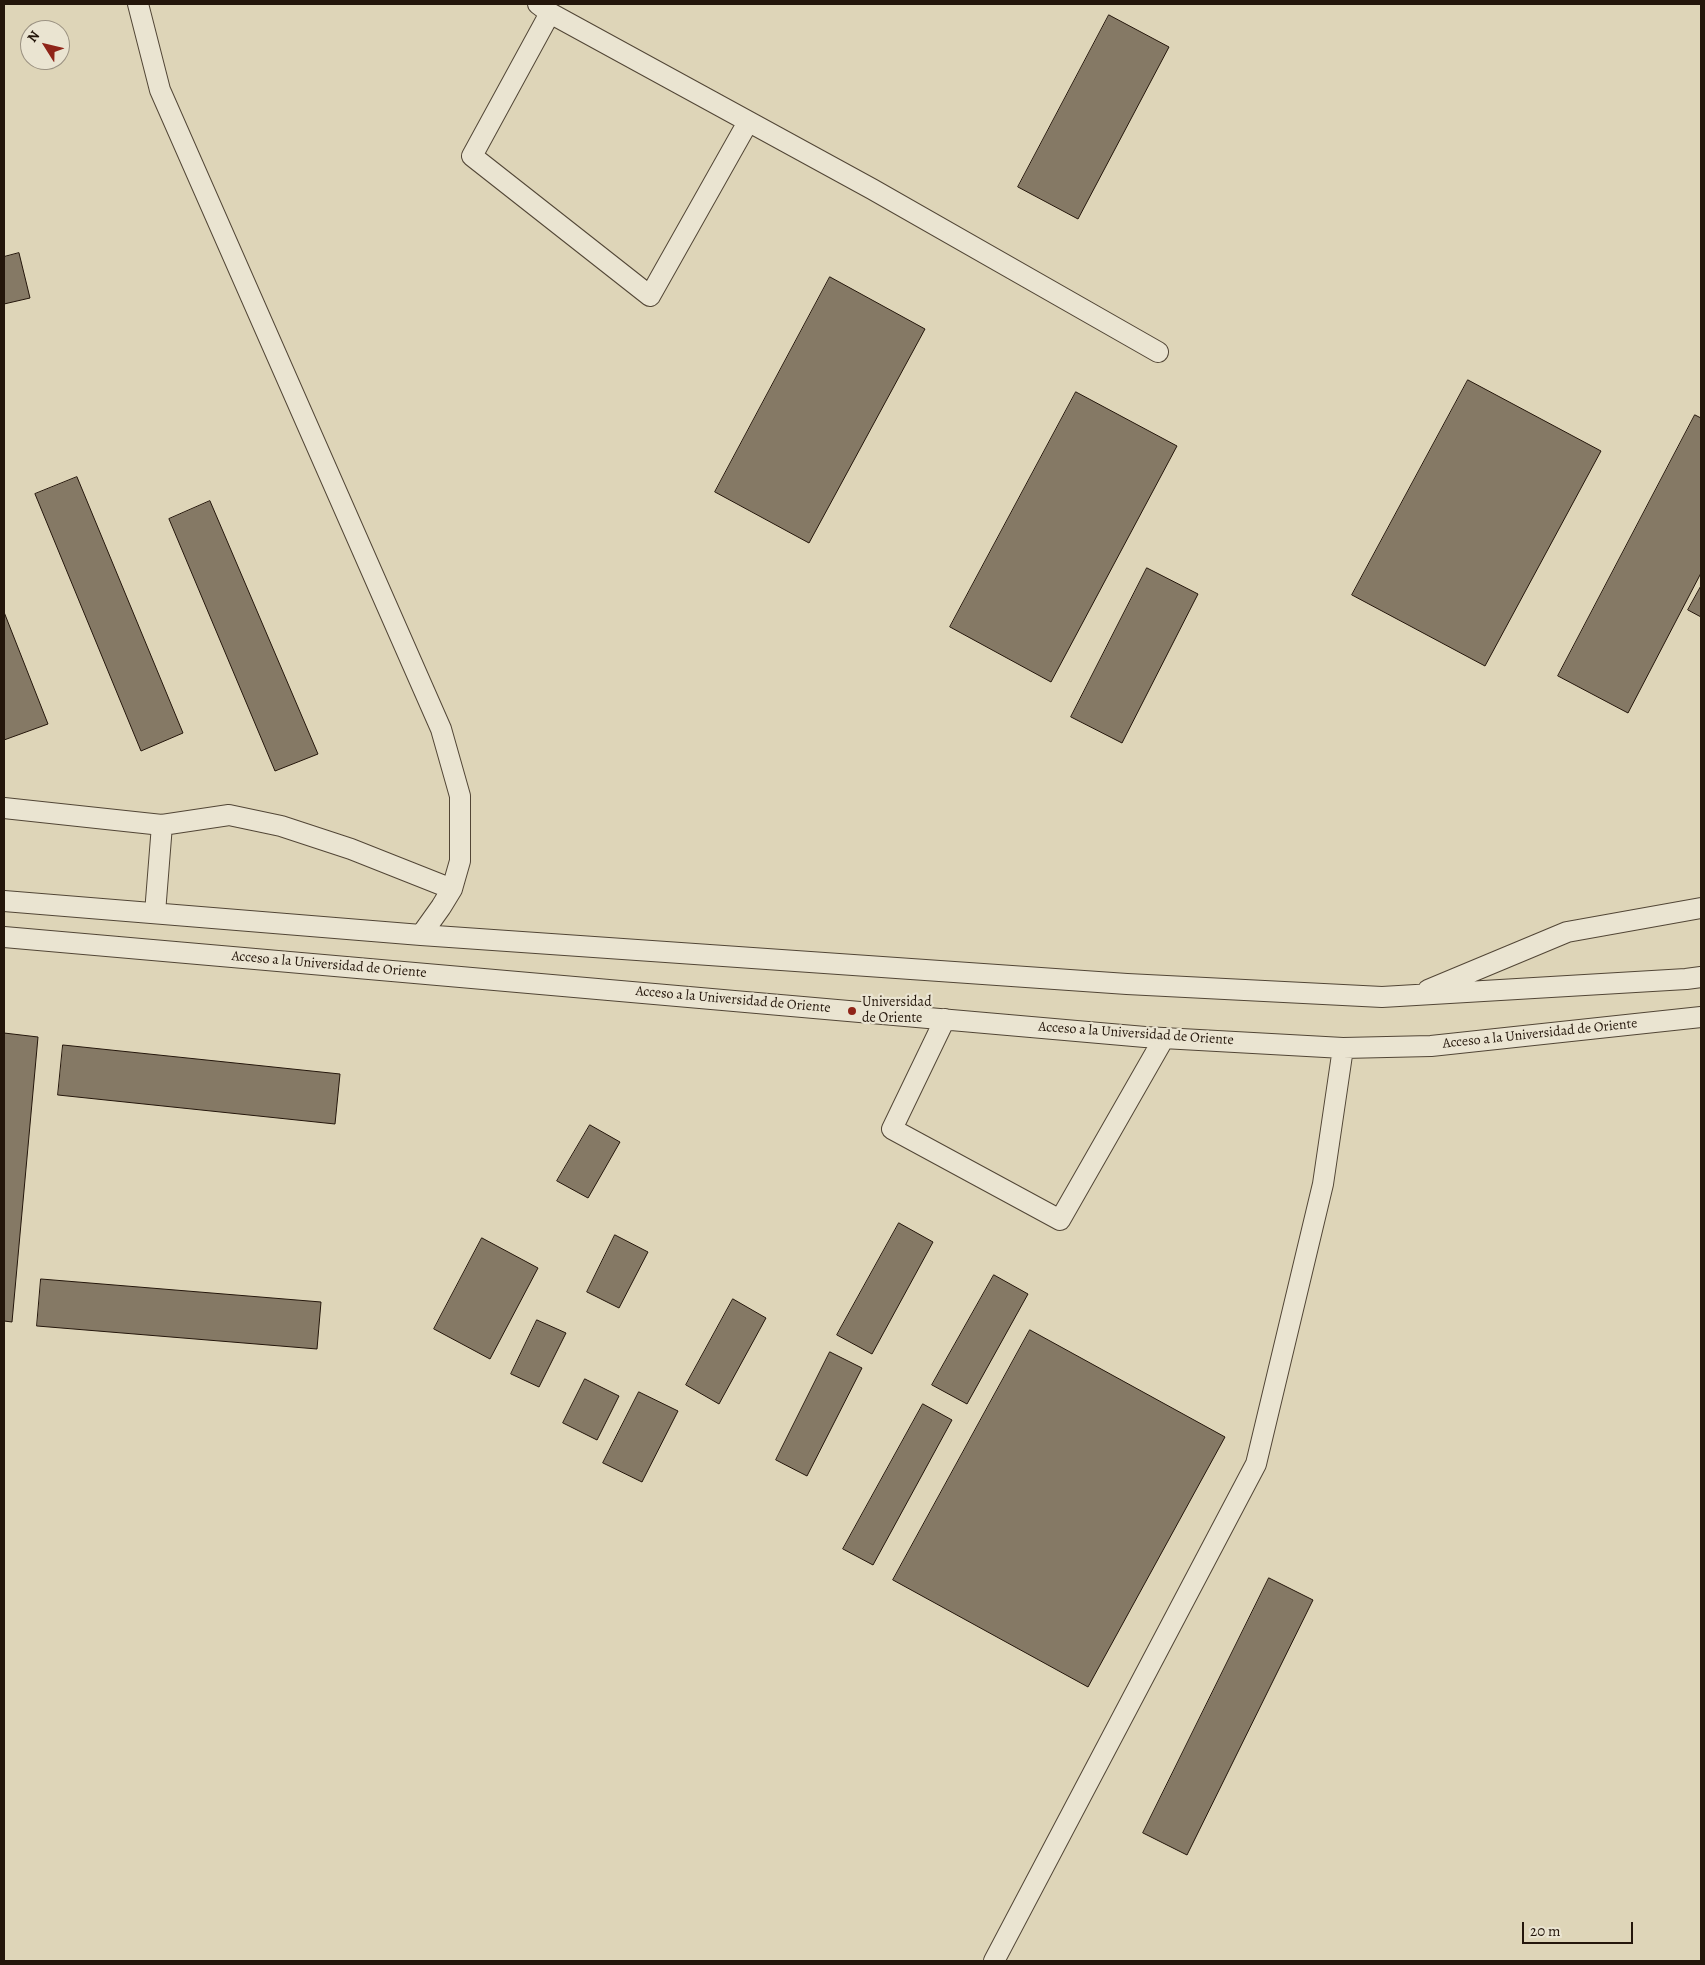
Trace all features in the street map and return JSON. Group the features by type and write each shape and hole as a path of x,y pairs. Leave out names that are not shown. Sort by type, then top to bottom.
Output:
{"lane":[{"path":"138,4 160,90 441,729 460,796 460,861 452,889 421,934"},
{"path":"748,122 650,296 472,156 544,8 881,194 1158,352"},
{"path":"4,808 162,825 229,815 272,824 351,849 452,889"},
{"path":"155,913 162,825"},
{"path":"4,901 421,934 1127,984 1382,997 1686,980 1701,977"},
{"path":"1414,995 1567,932 1701,908"},
{"name":"Acceso a la Universidad de Oriente","path":"4,937 1164,1038 1343,1048 1431,1046 1701,1017"},
{"path":"945,1019 892,1129 1060,1220 1164,1038"},
{"path":"994,1961 1256,1464 1323,1184 1343,1048"}],"building":[{"path":"1109,15 1169,47 1078,219 1018,187"},
{"path":"19,253 30,298 4,304 4,257"},
{"path":"830,277 925,329 809,543 715,492"},
{"path":"1468,380 1601,451 1485,666 1352,595"},
{"path":"1076,392 1177,446 1051,682 950,627"},
{"path":"1695,415 1701,418 1701,573 1628,713 1558,676"},
{"path":"77,477 183,733 141,751 35,494"},
{"path":"210,501 318,754 275,771 169,519"},
{"path":"1147,568 1198,594 1122,743 1071,717"},
{"path":"1701,586 1701,617 1688,610"},
{"path":"4,612 48,724 4,740"},
{"path":"4,1033 38,1037 12,1322 4,1321"},
{"path":"63,1045 340,1074 335,1124 58,1095"},
{"path":"590,1125 620,1142 588,1198 557,1181"},
{"path":"899,1223 933,1242 872,1354 837,1335"},
{"path":"615,1235 648,1252 619,1308 587,1292"},
{"path":"482,1238 538,1268 490,1359 434,1329"},
{"path":"994,1275 1028,1294 967,1404 932,1385"},
{"path":"41,1279 321,1302 317,1349 37,1326"},
{"path":"733,1299 766,1318 719,1404 686,1385"},
{"path":"537,1320 566,1333 539,1387 511,1374"},
{"path":"1030,1330 1225,1437 1088,1687 893,1580"},
{"path":"830,1352 862,1368 807,1476 776,1460"},
{"path":"585,1379 619,1396 597,1440 563,1423"},
{"path":"639,1392 678,1411 642,1482 603,1463"},
{"path":"923,1404 952,1420 873,1565 843,1549"},
{"path":"1269,1578 1313,1600 1187,1855 1143,1833"}],"place":[{"name":"Universidad de Oriente","path":"852,1011"}]}
